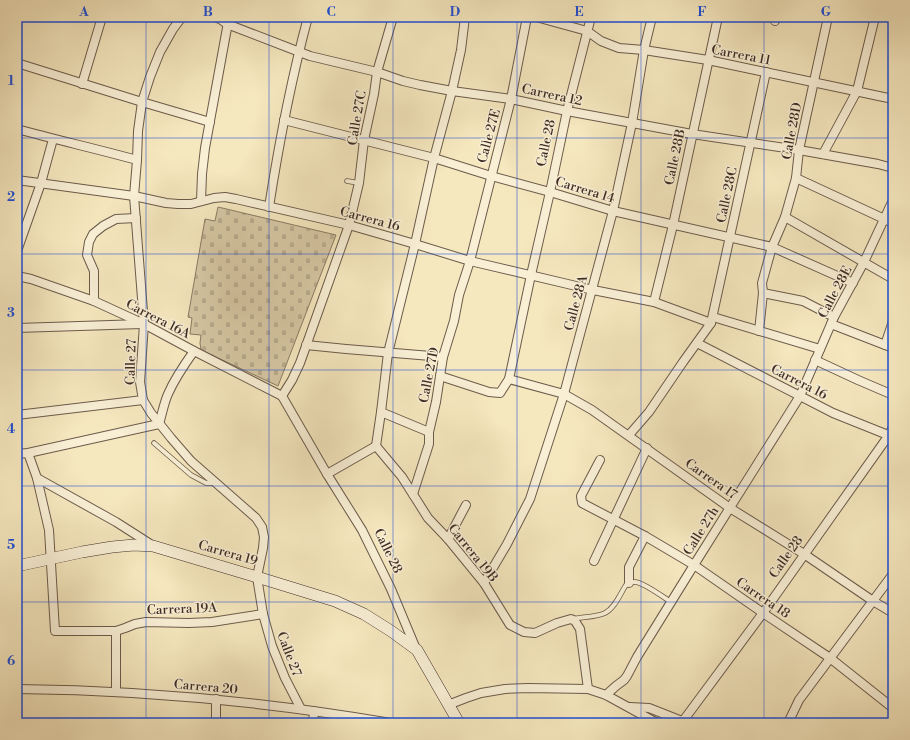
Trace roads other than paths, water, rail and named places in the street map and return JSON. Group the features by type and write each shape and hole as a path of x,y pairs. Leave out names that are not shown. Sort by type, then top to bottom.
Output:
{"street":[{"path":"82,84 102,17"},
{"name":"Calle 27","path":"182,17 160,52 150,77 142,102 138,131 134,196 144,324 140,382 143,400 151,413 191,461 256,518 262,527 264,537 258,576 263,614 272,646 285,678 301,709"},
{"name":"Carrera 12","path":"215,17 228,21 310,56 377,72 403,81 452,91 511,99 692,134 823,154 893,168"},
{"path":"269,207 284,120 308,17"},
{"name":"Calle 27C","path":"282,396 300,363 349,225 359,183 364,140 377,72 394,17"},
{"path":"327,474 376,446 388,353 415,244 434,158 452,91 461,50 465,17"},
{"name":"Calle 27E","path":"470,261 511,99 527,17"},
{"name":"Carrera 11","path":"536,17 587,31 601,41 619,48 644,50 708,60 893,99"},
{"name":"Calle 28","path":"531,275 567,111 591,17"},
{"name":"Calle 28A","path":"484,582 507,544 530,499 564,394 613,211 632,123 644,50 652,17"},
{"name":"Calle 28B","path":"654,302 673,225 718,17"},
{"name":"Calle 28D","path":"759,331 763,293 762,283 772,247 785,217 796,178 799,150 828,17"},
{"path":"823,154 857,91 875,17"},
{"path":"201,201 205,148 228,21"},
{"path":"17,63 210,122"},
{"name":"Calle 28C","path":"712,320 766,72"},
{"name":"Carrera 14","path":"284,120 434,158 613,211 772,247 853,282"},
{"path":"17,129 137,160"},
{"path":"17,251 41,184 53,139"},
{"path":"796,178 893,223"},
{"name":"Carrera 16","path":"17,180 134,196 178,204 191,204 214,198 225,197 349,225 470,261 593,290 654,302 712,320 759,331 820,349"},
{"name":"Calle 28E","path":"800,396 833,320 864,262 893,200"},
{"path":"785,217 893,279"},
{"path":"94,301 94,271 87,255 89,242 93,234 103,226 116,219 136,218"},
{"name":"Calle 27D","path":"413,494 429,444 429,432 436,402 443,357 454,321 459,295 470,261"},
{"path":"440,376 489,392 500,393 509,378 531,275"},
{"name":"Carrera 16A","path":"17,276 94,301 144,324 282,396"},
{"path":"763,293 803,301 833,320 889,346 893,321"},
{"path":"629,435 649,412 712,320"},
{"path":"17,328 144,324"},
{"name":"Carrera 16","path":"696,343 833,413 891,436"},
{"path":"306,345 443,357"},
{"path":"17,454 28,453 160,424 168,395 175,380 194,351"},
{"path":"815,360 893,395"},
{"name":"Carrera 17","path":"509,378 564,394 592,410 730,508 804,554 893,613"},
{"name":"Calle 28","path":"282,396 327,474 362,530 391,589 416,650 459,723"},
{"name":"Calle 27h","path":"606,696 624,680 800,396"},
{"path":"17,415 143,400"},
{"path":"381,412 429,432"},
{"name":"Calle 28","path":"685,722 698,700 891,436 893,427"},
{"name":"Carrera 19B","path":"376,446 394,467 428,518 448,539 484,582 510,625 524,632 535,633 557,623 571,619"},
{"path":"594,561 647,448"},
{"path":"28,453 37,478 49,530 51,559"},
{"name":"Carrera 18","path":"600,460 581,496 582,503 646,536 694,565 830,658 893,708"},
{"path":"37,478 116,522 153,546"},
{"path":"448,539 466,505"},
{"path":"629,583 629,567 646,536"},
{"name":"Carrera 19","path":"17,566 112,546 153,546 258,576 335,601 364,614 391,631 416,650"},
{"name":"Carrera 19A","path":"51,559 55,632 116,631 135,624 146,622 212,622 263,614"},
{"path":"788,723 799,700 893,574"},
{"path":"571,619 575,621 580,629 588,689"},
{"path":"116,631 116,692"},
{"name":"Carrera 20","path":"17,689 116,692 216,699 301,709 391,723"},
{"path":"448,705 466,698 505,689 588,689 606,696 657,723"},
{"path":"216,699 216,723"},
{"path":"627,707 641,707 685,722"},
{"path":"313,723 314,711"}],"lane":[{"path":"347,181 359,183"},
{"path":"154,443 191,475 206,484 217,484"},
{"path":"571,619 605,613 611,609 626,585 629,583 641,583 671,602"}]}
